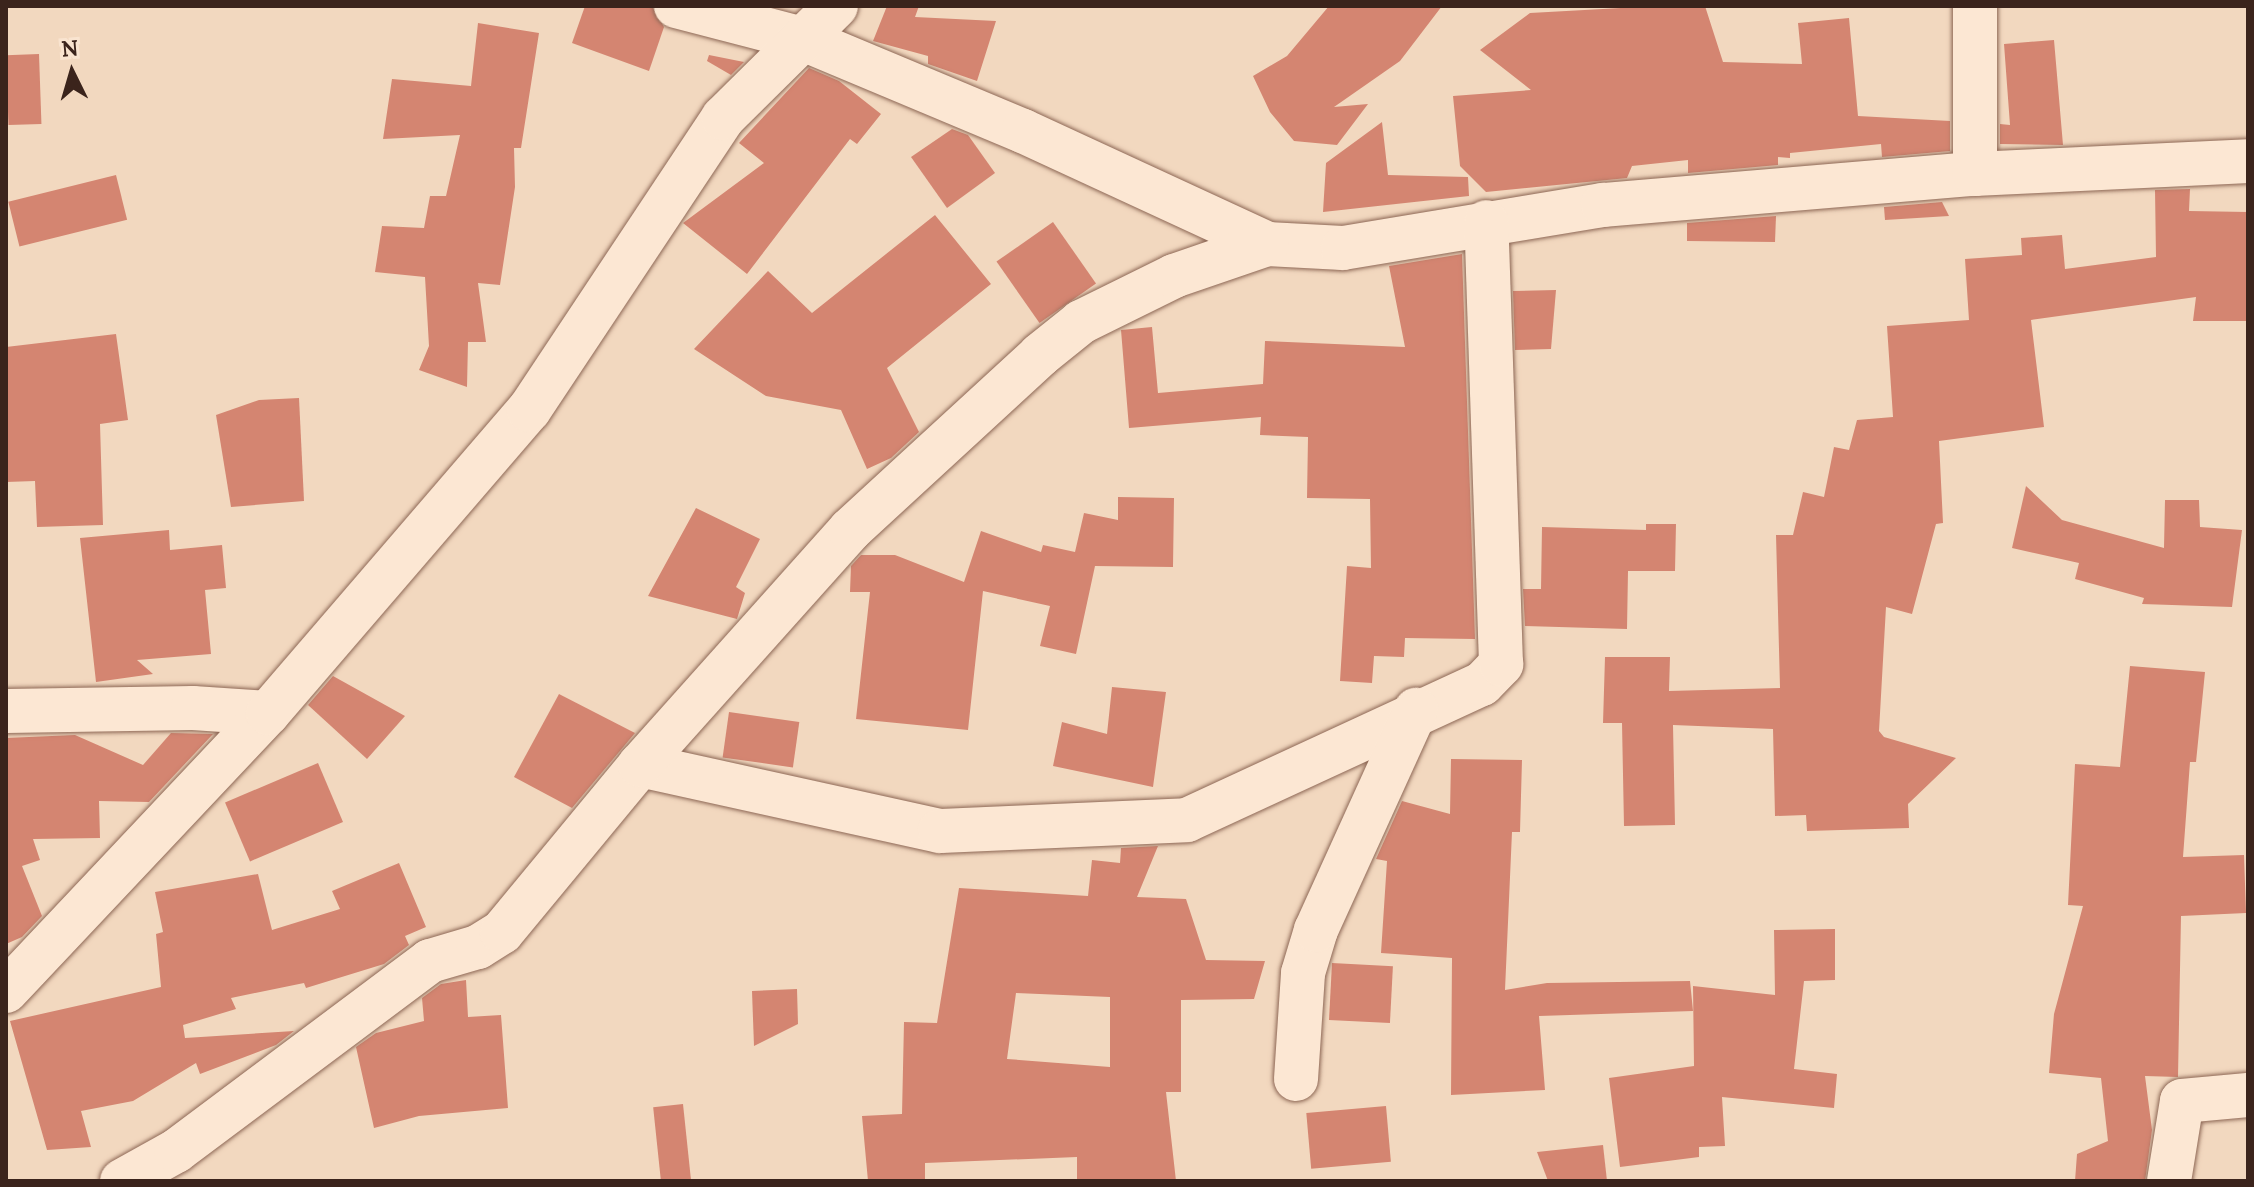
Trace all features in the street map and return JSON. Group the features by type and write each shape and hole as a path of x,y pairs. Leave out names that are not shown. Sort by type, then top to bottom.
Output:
{"street":[{"path":"676,6 803,39 1023,131 1267,244 1343,248 1603,205 1975,174 2248,161"},
{"path":"13,977 268,713 529,410 723,118 836,6"},
{"path":"1975,6 1975,174"},
{"path":"640,765 940,831 1187,820 1416,710 1482,684 1501,664 1486,222"},
{"path":"122,1181 177,1166 430,961 478,947 502,932 640,765 850,530 1040,355 1081,322 1174,276 1267,244"},
{"path":"6,711 193,708 268,713"},
{"path":"1296,1079 1303,973 1316,930 1416,710"},
{"path":"2169,1181 2182,1101 2248,1095"}],"building":[{"path":"585,6 652,6 664,27 649,71 572,43"},
{"path":"887,6 919,6 915,17 996,21 977,81 928,64 928,56 873,41"},
{"path":"1329,6 1442,6 1400,61 1334,107 1368,104 1337,145 1294,141 1270,112 1253,76 1287,56"},
{"path":"1705,6 1723,62 1802,64 1798,23 1849,18 1858,116 1950,121 1950,151 1882,157 1881,144 1790,153 1790,158 1778,157 1778,165 1688,173 1688,160 1632,166 1627,178 1486,192 1460,166 1453,96 1531,90 1480,50 1530,13"},
{"path":"478,23 539,33 521,148 514,148 515,187 500,285 478,283 486,342 468,342 467,387 419,370 429,346 425,277 375,272 382,226 424,228 430,196 446,196 460,135 383,139 392,79 471,86"},
{"path":"2054,40 2063,145 2000,144 2000,124 2010,125 2004,44"},
{"path":"39,54 41,124 8,125 6,55"},
{"path":"709,55 744,62 731,75 707,61"},
{"path":"809,68 839,81 881,114 857,144 850,139 747,274 683,223 764,163 739,143"},
{"path":"1382,122 1388,175 1468,177 1469,196 1323,212 1326,163"},
{"path":"952,129 968,135 995,173 947,208 911,157"},
{"path":"116,175 127,220 19,246 8,202"},
{"path":"2190,189 2189,211 2248,212 2248,321 2193,321 2196,297 2031,320 2044,427 1939,441 1943,523 1936,524 1912,614 1886,607 1879,731 1884,737 1956,758 1908,804 1909,828 1807,831 1806,815 1775,816 1773,729 1673,725 1675,825 1624,826 1622,723 1603,723 1605,657 1670,657 1669,691 1780,688 1776,535 1793,535 1803,492 1824,497 1834,447 1849,450 1857,420 1893,417 1887,326 1969,320 1965,259 2022,255 2021,238 2062,235 2065,269 2156,257 2155,190"},
{"path":"1942,202 1949,216 1885,220 1884,207"},
{"path":"935,215 991,284 887,368 919,432 891,458 867,469 841,410 766,396 694,349 768,271 812,313"},
{"path":"1776,216 1775,242 1687,241 1687,223"},
{"path":"1053,222 1096,283 1039,323 996,262"},
{"path":"1462,254 1475,639 1405,638 1404,657 1374,656 1372,683 1340,681 1347,566 1371,568 1370,499 1307,498 1308,437 1260,435 1261,417 1129,428 1121,330 1152,327 1158,393 1263,384 1265,341 1405,347 1389,266"},
{"path":"1556,290 1551,349 1515,350 1513,291"},
{"path":"116,334 128,420 100,424 103,525 37,527 35,481 6,482 6,347"},
{"path":"299,398 304,501 231,507 216,415 259,400"},
{"path":"2026,486 2062,520 2164,548 2165,500 2199,500 2200,527 2242,530 2232,607 2142,604 2144,598 2075,579 2079,563 2012,548"},
{"path":"1118,497 1174,498 1173,567 1095,566 1076,654 1040,646 1050,606 983,591 968,730 856,719 870,592 850,592 851,566 861,555 895,555 964,582 981,531 1041,552 1043,545 1075,552 1084,513 1118,520"},
{"path":"696,508 760,539 736,587 745,593 737,619 648,596"},
{"path":"1646,524 1676,524 1675,571 1628,571 1627,629 1525,626 1523,589 1541,589 1542,527 1646,530"},
{"path":"169,530 170,550 222,545 226,588 205,590 211,654 137,660 153,674 96,682 80,538"},
{"path":"2130,666 2205,672 2196,762 2190,762 2183,857 2244,855 2246,913 2181,916 2178,1077 2145,1076 2152,1130 2145,1181 2075,1181 2077,1154 2108,1141 2101,1078 2049,1073 2054,1014 2083,906 2068,905 2075,764 2120,767"},
{"path":"333,676 405,716 367,759 308,705"},
{"path":"1112,687 1166,692 1153,787 1053,766 1062,722 1107,734"},
{"path":"559,694 635,733 572,808 514,777"},
{"path":"729,712 799,722 793,767 723,758"},
{"path":"171,733 213,734 149,802 99,801 100,838 33,839 40,860 22,866 42,916 22,937 6,944 6,738 75,735 143,765"},
{"path":"1451,759 1522,760 1520,832 1512,832 1505,990 1547,983 1690,981 1693,1011 1539,1016 1545,1090 1451,1095 1452,958 1381,953 1387,861 1376,859 1402,801 1450,814"},
{"path":"318,763 343,822 250,861 225,802"},
{"path":"1158,846 1137,897 1186,899 1206,960 1265,961 1254,999 1181,1000 1181,1092 1166,1092 1176,1181 1077,1181 1077,1157 925,1163 925,1181 868,1181 862,1116 902,1114 904,1022 937,1023 959,888 1088,896 1092,860 1120,863 1121,848","holes":["1016,993 1110,997 1110,1067 1007,1059"]},
{"path":"399,863 426,927 405,936 409,945 384,964 306,988 304,983 231,998 236,1009 183,1025 185,1038 294,1031 276,1045 200,1074 196,1063 133,1101 81,1111 91,1147 47,1150 10,1021 161,987 156,934 163,932 155,892 258,874 272,930 340,909 332,891"},
{"path":"1835,929 1835,980 1804,981 1794,1069 1837,1074 1834,1108 1722,1097 1725,1146 1699,1147 1699,1157 1620,1167 1609,1078 1694,1066 1693,986 1775,995 1774,930"},
{"path":"1332,963 1393,966 1390,1023 1329,1020"},
{"path":"466,980 468,1017 501,1015 508,1108 419,1116 374,1128 356,1047 376,1033 424,1021 422,998 441,984"},
{"path":"797,989 798,1024 754,1046 752,991"},
{"path":"683,1104 691,1181 661,1181 653,1107"},
{"path":"1386,1106 1391,1162 1311,1169 1306,1113"},
{"path":"1603,1145 1607,1181 1548,1181 1537,1152"}]}
